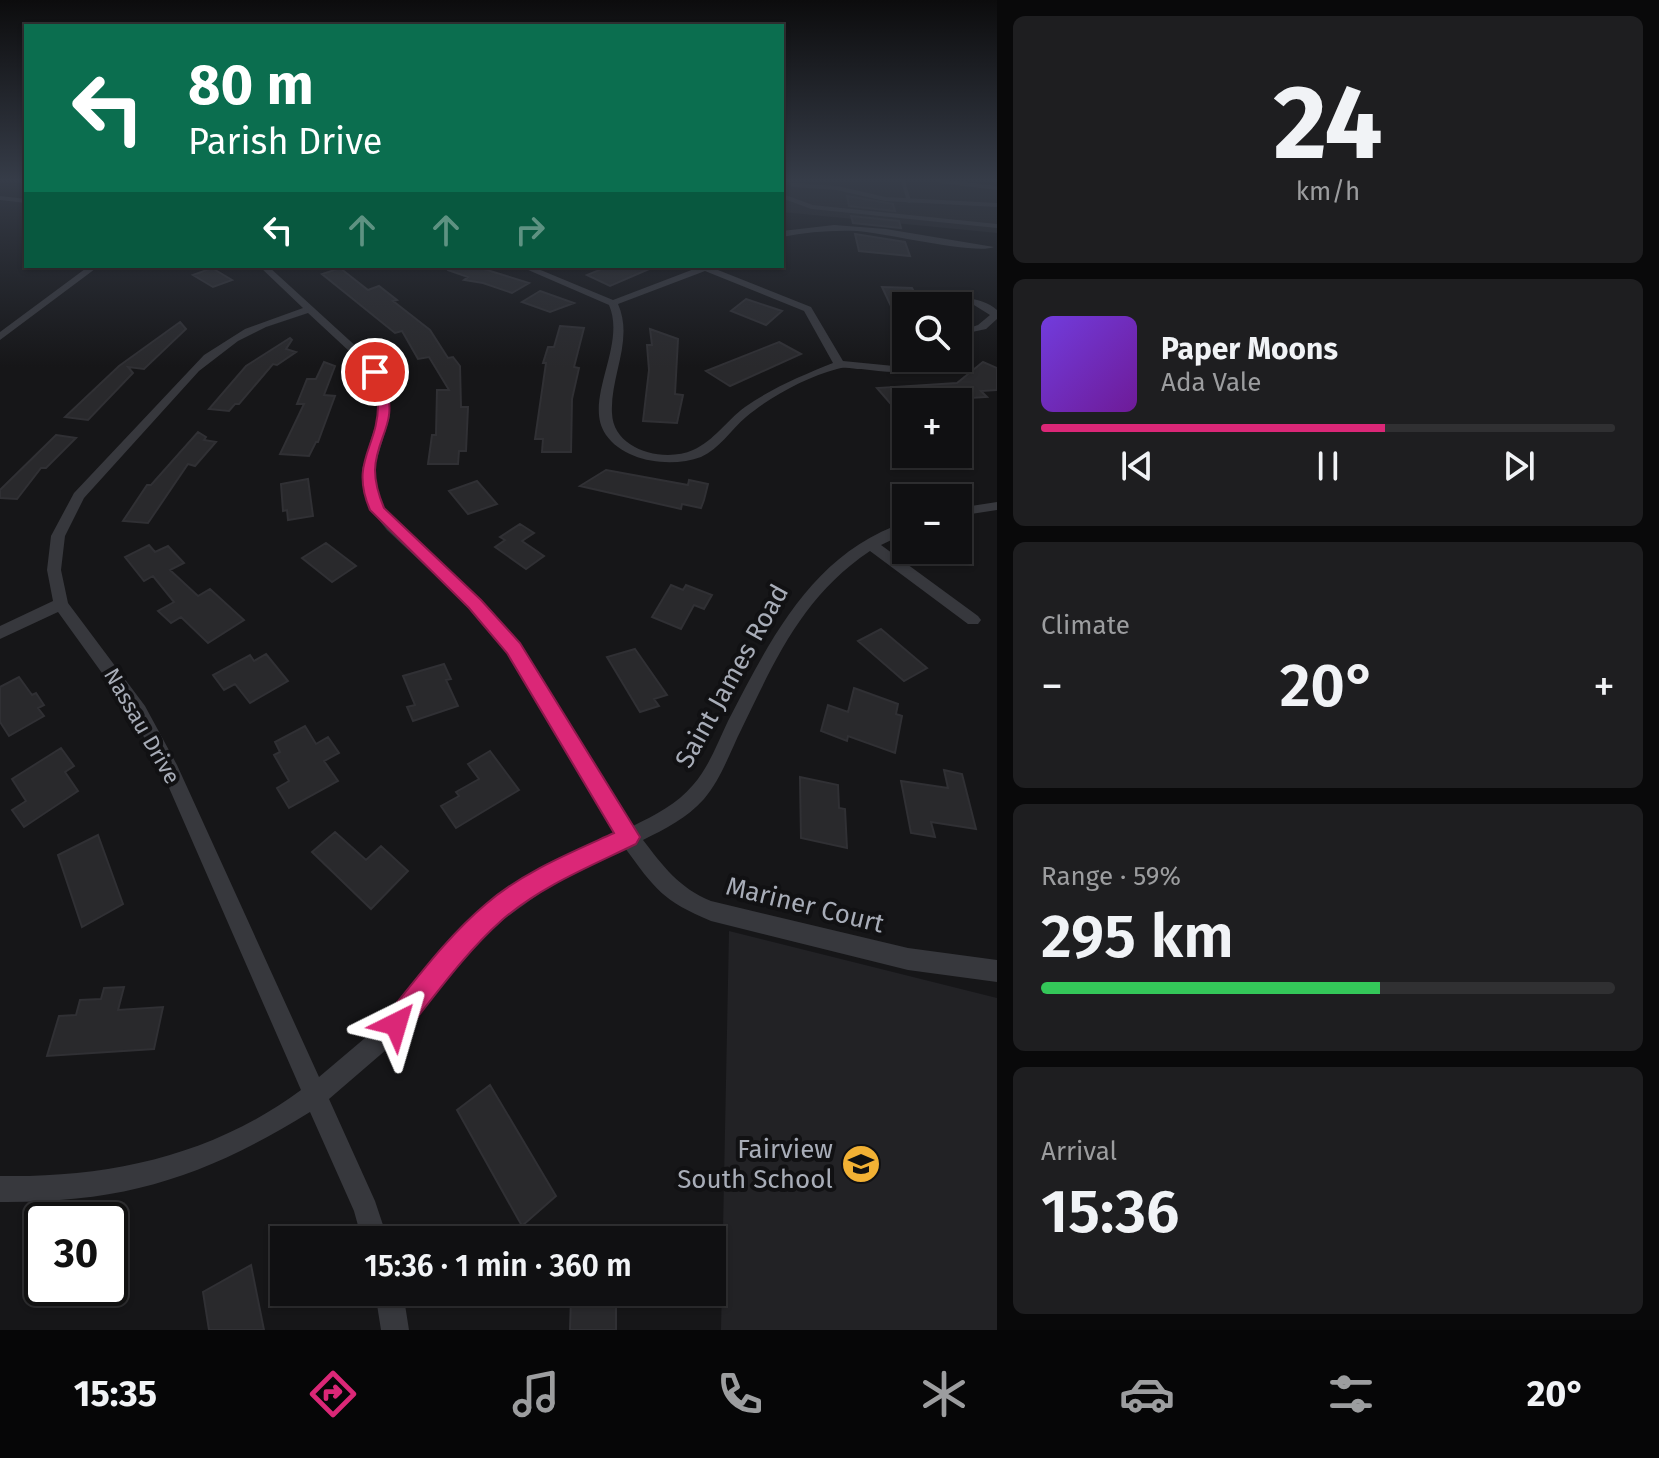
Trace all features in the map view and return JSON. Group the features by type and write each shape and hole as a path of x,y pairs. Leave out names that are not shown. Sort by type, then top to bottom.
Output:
{"street":[{"path":"960,243 990,247"},
{"path":"0,337 92,268"},
{"name":"Mariner Court","path":"265,268 367,362 380,383 385,401 384,416 368,469 371,495 378,510 475,604 514,648 629,837 663,883 689,902 711,911 908,959 997,971"},
{"path":"528,268 613,303 617,309 619,335 607,396 606,423 618,441 639,453 682,458 706,449 737,419 768,396 839,364 892,369"},
{"path":"613,303 704,268"},
{"path":"709,268 808,309 839,364"},
{"path":"972,302 991,308 996,315 982,327 972,330"},
{"name":"Nassau Drive","path":"310,309 260,324 214,351 88,485 63,521 54,570 61,604 139,711 171,771 371,1226"},
{"path":"972,510 997,506"},
{"name":"Saint James Road","path":"0,1189 50,1190 109,1184 162,1170 218,1151 315,1096 385,1036 450,958 494,912 543,878 663,821 686,805 701,789 801,604 833,569 870,544 892,534"},
{"path":"870,544 973,620"},
{"path":"0,633 61,604"},
{"path":"391,1306 395,1330"}],"shaded area":[{"name":"Fairview South School","path":"729,931 997,998 997,1330 721,1330 721,1306 726,1306 726,1226 723,1226"}],"building":[{"path":"857,243 905,243 910,256 859,251"},
{"path":"212,268 232,280 213,287 193,275"},
{"path":"340,268 368,290 379,286 397,300 393,301 430,330 448,358 453,357 460,366 461,407 468,407 466,451 459,451 458,464 428,464 432,435 436,435 437,390 449,390 429,357 418,359 402,331 395,333 322,274"},
{"path":"480,268 529,283 512,293 464,280 468,277 448,270"},
{"path":"604,268 651,268 610,286 587,275"},
{"path":"882,287 912,288 914,292 892,292 892,308"},
{"path":"540,291 574,303 550,312 522,302"},
{"path":"746,299 782,311 766,325 731,311"},
{"path":"180,322 186,329 144,369 128,367 133,373 88,420 65,417 119,366"},
{"path":"560,326 584,328 574,367 579,368 572,399 571,452 542,452 543,439 535,439 546,363 543,363 548,347 554,347"},
{"path":"650,329 678,339 675,394 683,395 677,423 643,421 649,370 647,345 652,345"},
{"path":"290,338 292,340 286,349 296,352 277,365 273,364 239,404 229,411 209,409 246,366"},
{"path":"779,342 801,354 730,386 706,371"},
{"path":"324,362 335,366 324,395 335,396 318,442 309,456 280,454 304,404 297,404 307,379 316,379"},
{"path":"983,362 997,368 997,390 981,391 987,397 972,398 972,388 892,388 892,405 877,388 957,383"},
{"path":"198,432 206,437 204,440 216,442 195,466 188,464 148,523 123,521 147,485 151,485"},
{"path":"56,435 76,438 46,468 41,468 17,499 0,498 0,490"},
{"path":"606,470 688,485 689,480 708,484 701,508 682,504 681,509 580,486"},
{"path":"308,479 313,516 288,520 287,510 283,511 281,484"},
{"path":"477,481 497,504 468,514 449,491"},
{"path":"520,524 534,533 522,541 544,556 526,569 495,547 505,540 500,537"},
{"path":"326,543 356,566 332,582 302,558"},
{"path":"149,545 155,552 168,546 184,563 170,570 198,596 210,589 244,620 208,643 181,617 171,623 158,611 174,602 153,576 144,581 125,557"},
{"path":"671,585 683,590 686,585 712,595 704,609 694,605 681,629 652,617"},
{"path":"881,629 927,668 904,681 858,641"},
{"path":"635,649 667,695 654,699 659,706 640,712 607,657"},
{"path":"266,654 288,681 250,703 235,684 224,690 213,675 250,655 254,661"},
{"path":"444,664 451,679 446,680 458,706 413,721 407,707 415,705 403,676"},
{"path":"19,677 44,705 38,708 44,716 9,736 0,722 0,687"},
{"path":"854,688 898,704 896,714 902,716 895,753 848,736 847,741 821,731 828,705 848,712"},
{"path":"305,726 316,744 328,737 339,753 324,761 338,781 289,808 277,788 289,781 274,755 280,752 275,742"},
{"path":"61,748 74,766 65,772 78,791 24,827 12,810 26,801 12,779"},
{"path":"490,751 519,790 456,828 441,806 459,796 456,792 479,779 468,764"},
{"path":"944,770 962,774 976,829 931,822 935,837 911,833 901,781 948,788"},
{"path":"800,777 838,785 839,808 845,809 847,848 801,838"},
{"path":"335,832 366,860 381,846 408,871 371,909 312,852"},
{"path":"98,835 123,904 82,927 58,855"},
{"path":"124,987 118,1010 163,1007 154,1049 47,1056 59,1016 76,1015 80,1000 101,999 104,988"},
{"path":"490,1085 556,1196 522,1226 457,1110"},
{"path":"251,1265 264,1330 209,1330 203,1292"},
{"path":"571,1306 616,1306 616,1330 570,1330"}],"place":[{"name":"Fairview South School","path":"861,1164"}],"route":[{"path":"375,372 385,401 382,424 368,469 368,481 378,510 392,527 475,604 514,648 629,837 543,878 494,912 450,958 396,1024"}]}
